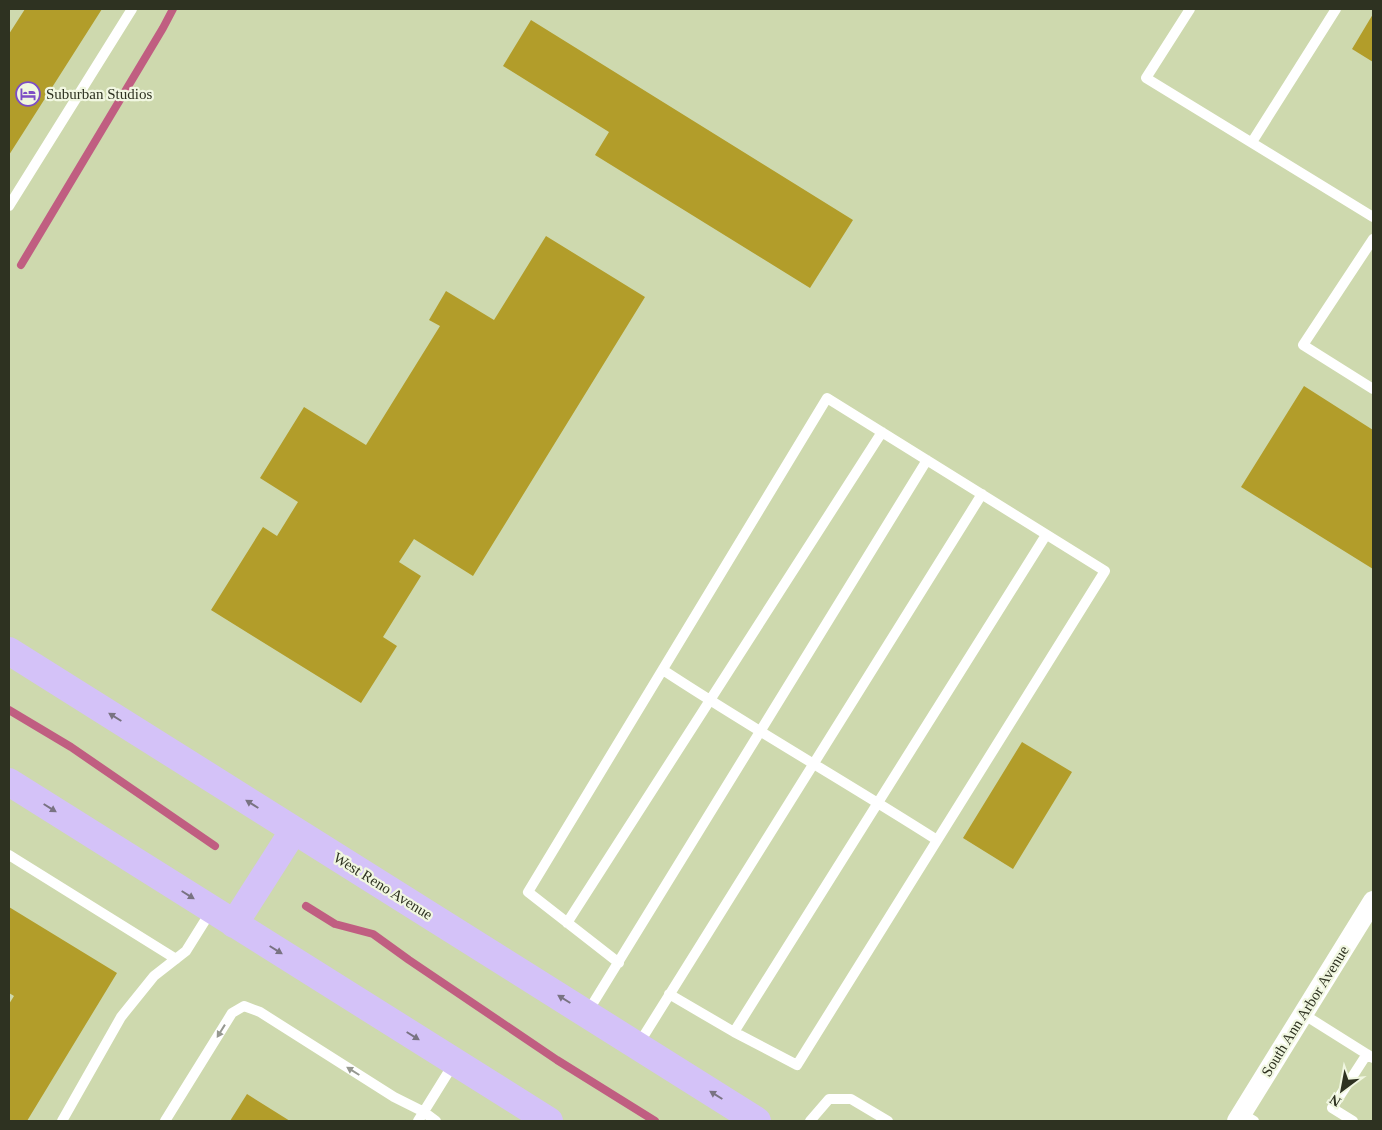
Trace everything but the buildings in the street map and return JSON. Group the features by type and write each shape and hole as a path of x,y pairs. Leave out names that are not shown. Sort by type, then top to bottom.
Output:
{"main road":[{"name":"West Reno Avenue","path":"9,651 757,1121"},
{"path":"9,782 549,1121"},
{"path":"234,924 294,830"}],"street":[{"name":"South Ann Arbor Avenue","path":"1244,1119 1303,1014 1373,901"}],"lane":[{"path":"9,206 132,9"},
{"path":"1190,9 1146,78 1373,217"},
{"path":"1252,142 1336,9"},
{"path":"1373,239 1303,345 1373,389"},
{"path":"618,963 528,892 828,398 1105,571 797,1064 734,1032 669,994"},
{"path":"567,923 882,432"},
{"path":"586,1014 927,460"},
{"path":"638,1046 982,494"},
{"path":"734,1032 1046,535"},
{"path":"663,670 710,701 878,802 937,840"},
{"path":"9,855 176,959"},
{"path":"62,1121 121,1017 154,976 186,951 212,910"},
{"path":"165,1121 232,1013 244,1006 260,1012 394,1097 424,1112 436,1121"},
{"path":"1303,1014 1370,1056 1332,1108 1353,1121"},
{"path":"418,1121 454,1062"},
{"path":"810,1121 830,1099 851,1099 888,1121"}],"waterway":[{"path":"21,265 173,9"},
{"path":"9,710 71,747 215,846"},
{"path":"306,906 335,924 373,934 557,1060 655,1121"}],"place":[{"name":"Suburban Studios","path":"28,94"}]}
